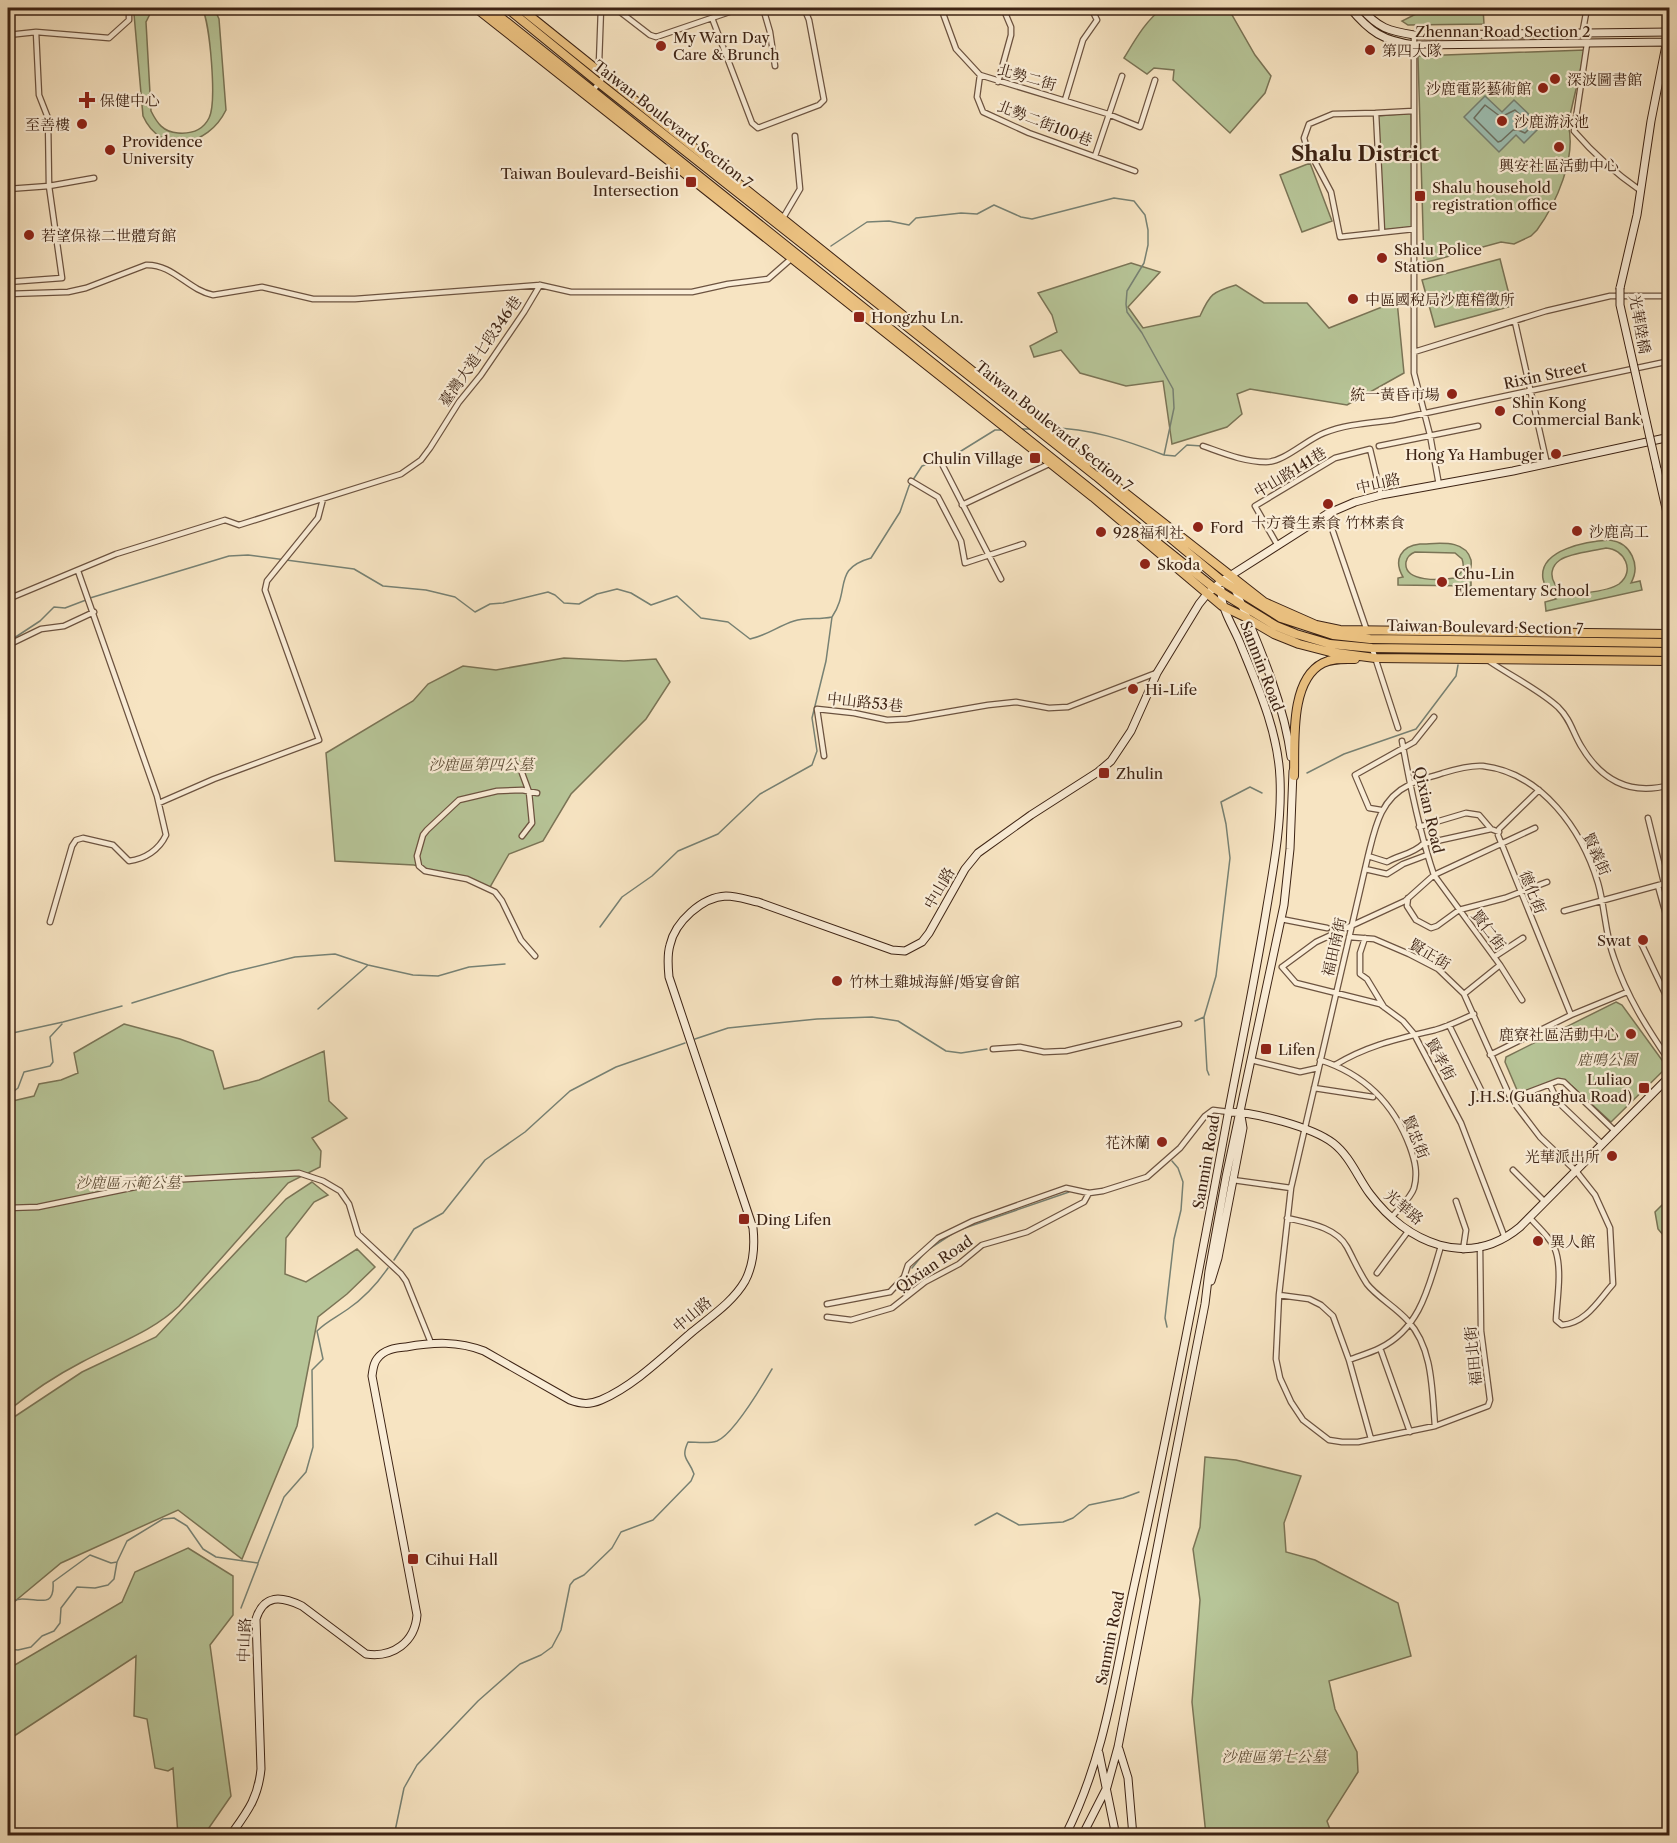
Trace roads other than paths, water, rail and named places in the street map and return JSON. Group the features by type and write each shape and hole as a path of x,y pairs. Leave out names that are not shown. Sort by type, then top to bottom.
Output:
{"main road":[{"name":"Taiwan Boulevard Section 7","path":"476,8 590,94 1024,434 1217,590 1276,626 1330,644 1372,648 1670,652"},
{"name":"Taiwan Boulevard Section 7","path":"489,8 590,94 792,258 1093,497"},
{"name":"Taiwan Boulevard Section 7","path":"507,8 783,218 1264,602 1316,625 1340,630 1670,634"},
{"name":"Taiwan Boulevard Section 7","path":"520,8 601,79 1096,476 1222,581 1281,618 1333,635 1370,639 1670,643"},
{"name":"Taiwan Boulevard Section 7","path":"1024,434 1029,444 1222,606 1274,634 1299,644 1330,652 1375,657 1670,661"},
{"path":"1294,776 1299,696 1309,676 1321,664 1332,660 1375,657"}],"street":[{"path":"8,35 36,32 109,38 129,20 129,8"},
{"path":"590,94 601,79 599,63 602,8"},
{"path":"615,8 650,35 656,37 737,8"},
{"path":"763,8 770,32 775,66"},
{"path":"712,18 755,127 758,128 819,105 824,100 804,8"},
{"name":"北勢二街","path":"940,8 956,50 980,75 998,82 1065,100 1140,127 1155,80"},
{"path":"998,82 1011,35 1011,27 1003,8"},
{"path":"1065,100 1083,40 1097,20 1090,8"},
{"name":"Zhennan Road Section 2","path":"1350,8 1360,21 1382,38 1393,43 1415,45 1668,42"},
{"name":"Zhennan Road Section 2","path":"1361,8 1369,18 1388,31 1414,36 1582,35 1669,31"},
{"path":"1582,35 1587,8"},
{"name":"光華陸橋","path":"1669,31 1641,190 1620,288 1620,305 1670,526"},
{"path":"8,282 62,278 49,186 48,118 39,95 36,32"},
{"path":"1414,36 1414,373 1425,412 1439,485"},
{"path":"1587,44 1574,131 1587,146 1641,190"},
{"name":"北勢二街100巷","path":"980,75 977,97 983,112 1029,134 1135,171"},
{"path":"1095,156 1122,76"},
{"path":"1413,111 1333,114 1310,124 1304,138 1332,192 1341,237 1414,229"},
{"path":"1376,113 1382,232"},
{"path":"783,218 800,189 795,136"},
{"path":"8,189 49,186 94,178"},
{"path":"540,285 571,292 692,292 728,284 768,279 792,258"},
{"name":"臺灣大道七段346巷","path":"8,294 68,292 86,288 146,265 156,265 205,293 213,295 262,287 313,299 355,299 540,285"},
{"name":"臺灣大道七段346巷","path":"8,598 116,554 225,520 238,525 401,474 421,460 459,402 481,375 540,285"},
{"path":"1414,352 1546,311 1610,296 1670,296"},
{"path":"1515,322 1547,464"},
{"name":"Rixin Street","path":"1203,446 1235,457 1268,462 1280,460 1290,451 1322,433 1347,426 1393,420 1670,361"},
{"path":"1379,446 1478,426"},
{"name":"中山路","path":"230,1836 250,1808 259,1788 261,1769 256,1619 261,1606 267,1601 283,1599 302,1606 366,1654 385,1655 404,1644 412,1635 417,1615 372,1376 373,1366 384,1353 393,1349 431,1343 471,1346 570,1400 586,1404 602,1399 645,1372 730,1300 752,1265 755,1250 753,1228 669,977 668,953 676,929 701,905 725,896 758,902 892,950 912,948 922,942 929,933 948,898 978,853 998,836 1098,772 1111,761 1131,731 1156,673 1199,604 1207,594 1217,590 1222,581 1327,514 1355,502 1670,437"},
{"name":"中山路141巷","path":"1278,546 1255,506 1335,458 1370,449 1381,495"},
{"path":"962,505 1049,464"},
{"path":"943,466 1001,579"},
{"path":"911,481 938,497 962,544 965,563 1023,544"},
{"path":"159,803 214,779 319,740 266,597 265,584 318,518 323,499"},
{"path":"1327,514 1398,728"},
{"path":"50,922 72,846 76,840 83,838 113,845 129,861 144,857 154,851 166,835 159,803 78,571"},
{"name":"Sanmin Road","path":"1082,1836 1107,1786 1118,1747 1205,1304 1209,1271 1240,1112 1281,919 1289,860 1294,776 1290,749 1267,669 1230,577"},
{"name":"Sanmin Road","path":"1065,1836 1086,1791 1099,1751 1124,1644 1258,963 1276,849 1280,779 1275,738 1255,681 1217,590"},
{"path":"8,645 41,629 64,626 94,612"},
{"path":"1487,659 1554,704 1568,717 1581,746 1597,768 1613,781 1649,789 1670,785"},
{"name":"中山路53巷","path":"824,756 817,709 887,720 1016,702 1049,708 1068,707 1156,673"},
{"path":"1409,784 1390,799 1381,810 1369,808 1355,775 1414,742 1434,717"},
{"name":"Qixian Road","path":"1282,967 1316,942 1408,898 1434,875 1423,844 1402,741"},
{"name":"賢義街","path":"1409,784 1454,770 1483,766 1512,774 1539,790 1566,818 1578,836 1592,866 1602,900 1613,956 1627,992 1642,1022 1670,1062"},
{"path":"522,773 529,792 532,823 522,836"},
{"path":"1419,827 1466,813 1479,815 1491,829 1499,832 1499,829 1539,790"},
{"path":"535,956 521,940 502,901 495,892 467,879 425,871 417,862 423,835 459,800 497,791 537,793"},
{"name":"福田南街","path":"1304,1128 1368,856 1381,810"},
{"path":"1278,814 1292,814"},
{"path":"1647,818 1664,883 1670,929"},
{"path":"1434,875 1534,828"},
{"path":"1368,856 1387,862 1398,855 1416,851 1423,844 1491,829"},
{"name":"德化街","path":"1499,832 1520,892 1571,1015"},
{"path":"1365,869 1387,874 1403,864 1427,855"},
{"name":"賢仁街","path":"1434,875 1500,965 1522,1000"},
{"path":"1408,898 1407,906 1416,920 1431,928 1459,910 1547,882"},
{"path":"1564,911 1664,883"},
{"path":"1281,919 1327,928"},
{"name":"賢正街","path":"1349,937 1383,942 1438,969 1464,994 1511,1099 1540,1137 1576,1171 1595,1195 1610,1228 1613,1284 1582,1319 1572,1324 1562,1325 1556,1320 1558,1270 1556,1251 1529,1217"},
{"path":"1365,938 1360,953 1360,974 1367,979 1385,1007"},
{"path":"1494,957 1523,938"},
{"path":"1642,945 1670,1005"},
{"path":"1258,963 1282,967"},
{"path":"1464,994 1500,965"},
{"name":"賢孝街","path":"1282,967 1296,983 1380,1004 1403,1021 1414,1034 1461,1123 1505,1238"},
{"path":"1490,1055 1571,1015 1627,992"},
{"path":"1335,1065 1351,1055 1393,1039 1449,1025 1474,1014"},
{"path":"993,1049 1020,1047 1044,1052 1066,1051 1179,1024"},
{"path":"1449,1025 1482,1092"},
{"path":"1251,1060 1300,1072 1318,1068"},
{"name":"賢忠街","path":"1320,1060 1357,1077 1382,1098 1399,1121 1415,1161 1417,1175 1413,1191 1392,1217"},
{"name":"光華路","path":"1229,1112 1240,1112 1304,1128 1320,1135 1335,1144 1347,1158 1371,1196 1392,1217 1427,1241 1463,1250 1505,1238 1545,1202 1670,1076"},
{"path":"1511,1099 1558,1082 1564,1082 1615,1131"},
{"path":"1550,1085 1558,1102 1602,1144"},
{"path":"1314,1088 1373,1097"},
{"name":"Qixian Road","path":"826,1317 851,1320 892,1308 925,1282 959,1264 982,1245 1027,1232 1084,1202 1089,1193 1147,1177 1180,1148 1205,1116 1213,1110 1229,1112"},
{"name":"Sanmin Road","path":"1205,1304 1218,1258 1244,1128 1240,1112"},
{"name":"福田北街","path":"1304,1128 1287,1218 1279,1296 1276,1359 1280,1378 1291,1402 1303,1420 1329,1440 1358,1442 1410,1432 1435,1426 1488,1406 1490,1400 1481,1331 1480,1246"},
{"path":"1513,1170 1545,1202"},
{"path":"8,1208 38,1207 170,1180 299,1173 323,1180 340,1191 349,1204 358,1234 406,1281 431,1343"},
{"path":"1233,1180 1291,1188"},
{"path":"827,1304 890,1292 904,1277 908,1265 938,1238 973,1221 1066,1188 1089,1193"},
{"path":"1456,1201 1466,1230 1463,1250"},
{"path":"1287,1218 1311,1223 1331,1231 1346,1245 1369,1286 1411,1323 1428,1360 1435,1426"},
{"path":"1377,1273 1409,1230"},
{"path":"1349,1360 1380,1348 1399,1335 1411,1323 1419,1312 1427,1292 1441,1246"},
{"path":"1279,1296 1309,1299 1333,1316 1349,1360 1371,1439"},
{"path":"1380,1348 1410,1432"},
{"path":"1176,1383 1189,1385"},
{"name":"Sanmin Road","path":"1118,1747 1128,1778 1133,1836"},
{"name":"Sanmin Road","path":"1099,1751 1116,1836"}],"water":[{"name":"沙鹿游泳池","path":"1485,96 1502,112 1514,100 1541,126 1524,143 1516,135 1499,152 1464,117"}],"waterway":[{"path":"831,246 867,222 889,221 909,225 916,218 961,213 977,214 994,205 1021,217 1032,219 1114,198 1134,201 1145,215 1148,245 1144,263 1127,291 1126,304 1127,312 1142,333 1173,389 1174,408 1164,455 1175,456 1187,445 1202,446"},
{"path":"1048,428 1092,432 1164,455"},
{"path":"1021,429 1031,429"},
{"path":"90,598 229,556 248,555 354,569 383,586 426,590 455,597 475,612 490,604 548,592 564,603 579,604 597,594 617,589 631,593 651,605 677,596 701,618 728,622 750,639 794,621 832,617 838,607 847,574 851,568 871,558 900,512 909,486 922,466 953,456 995,430 1004,430"},
{"path":"8,642 40,621 54,607 65,608 86,600"},
{"path":"600,927 622,897 652,876 678,851 718,834 760,794 812,765 817,751 812,718 826,661 832,617"},
{"path":"1307,773 1344,754 1416,729 1456,676 1458,665"},
{"path":"1195,1021 1204,1017 1216,976 1230,858 1221,802 1250,787 1262,793"},
{"path":"132,1003 229,973 295,957 335,954 368,965 413,975 438,976 469,967 505,964"},
{"path":"318,1009 367,966"},
{"path":"8,1034 122,1006"},
{"path":"695,1039 728,1028 817,1019 872,1017 898,1021 946,1051 961,1053 987,1049"},
{"path":"1204,1017 1209,1075"},
{"path":"8,1096 18,1088 24,1072 50,1066 53,1062 50,1037 62,1024"},
{"path":"394,1260 414,1229 443,1213 485,1160 525,1132 570,1091 616,1067 685,1043"},
{"path":"1167,1327 1165,1318 1183,1182 1178,1168 1172,1161"},
{"path":"959,1230 1069,1192"},
{"path":"929,1249 955,1232"},
{"path":"912,1268 925,1252"},
{"path":"8,1649 18,1650 31,1647 42,1636 54,1631 60,1623 61,1608 77,1587 95,1588 108,1585 114,1579 117,1562 127,1541 163,1519 174,1518 187,1526 203,1549 216,1557 258,1563 284,1497 306,1472 313,1447 312,1370 323,1359 317,1331 359,1300 388,1268"},
{"path":"394,1836 404,1788 417,1765 478,1701 520,1664 541,1655 552,1647 561,1630 570,1585 612,1548 621,1532 653,1520 691,1481 694,1474 685,1456 688,1442 714,1442 724,1437 747,1409 772,1369"},
{"path":"975,1525 997,1513 1019,1525 1063,1522 1073,1518 1089,1505 1139,1492"},
{"path":"8,1602 20,1599 49,1599 52,1596 53,1582 90,1555 111,1563 117,1562"},
{"path":"241,1608 258,1564"}],"place":[{"name":"My Warn Day Care & Brunch","path":"661,46"},
{"name":"第四大隊","path":"1370,50"},
{"name":"深波圖書館","path":"1555,79"},
{"name":"沙鹿電影藝術館","path":"1543,88"},
{"name":"保健中心","path":"87,100"},
{"name":"沙鹿游泳池","path":"1502,121"},
{"name":"至善樓","path":"82,124"},
{"name":"興安社區活動中心","path":"1559,147"},
{"name":"Providence University","path":"110,150"},
{"name":"Taiwan Boulevard-Beishi Intersection","path":"691,182"},
{"name":"Shalu household registration office","path":"1420,196"},
{"name":"若望保祿二世體育館","path":"29,235"},
{"name":"Shalu Police Station","path":"1382,258"},
{"name":"中區國稅局沙鹿稽徵所","path":"1353,299"},
{"name":"Hongzhu Ln.","path":"859,317"},
{"name":"統一黃昏市場","path":"1452,394"},
{"name":"Shin Kong Commercial Bank","path":"1500,411"},
{"name":"Hong Ya Hambuger","path":"1556,454"},
{"name":"Chulin Village","path":"1035,458"},
{"name":"十方養生素食 竹林素食","path":"1328,504"},
{"name":"Ford","path":"1198,527"},
{"name":"沙鹿高工","path":"1577,531"},
{"name":"928福利社","path":"1101,532"},
{"name":"Skoda","path":"1145,564"},
{"name":"Chu-Lin Elementary School","path":"1442,582"},
{"name":"Hi-Life","path":"1133,689"},
{"name":"Zhulin","path":"1104,773"},
{"name":"Swat","path":"1643,940"},
{"name":"竹林土雞城海鮮/婚宴會館","path":"837,981"},
{"name":"鹿寮社區活動中心","path":"1631,1034"},
{"name":"Lifen","path":"1266,1049"},
{"name":"Luliao J.H.S.(Guanghua Road)","path":"1644,1088"},
{"name":"花沐蘭","path":"1162,1142"},
{"name":"光華派出所","path":"1612,1156"},
{"name":"Ding Lifen","path":"744,1219"},
{"name":"異人館","path":"1538,1241"},
{"name":"Cihui Hall","path":"413,1559"}],"district":[{"name":"Shalu District","path":"1365,153"}],"park label":[{"name":"沙鹿區第四公墓","path":"481,764"},
{"name":"鹿鳴公園","path":"1607,1059"},
{"name":"沙鹿區示範公墓","path":"128,1182"},
{"name":"沙鹿區第七公墓","path":"1274,1756"}]}
